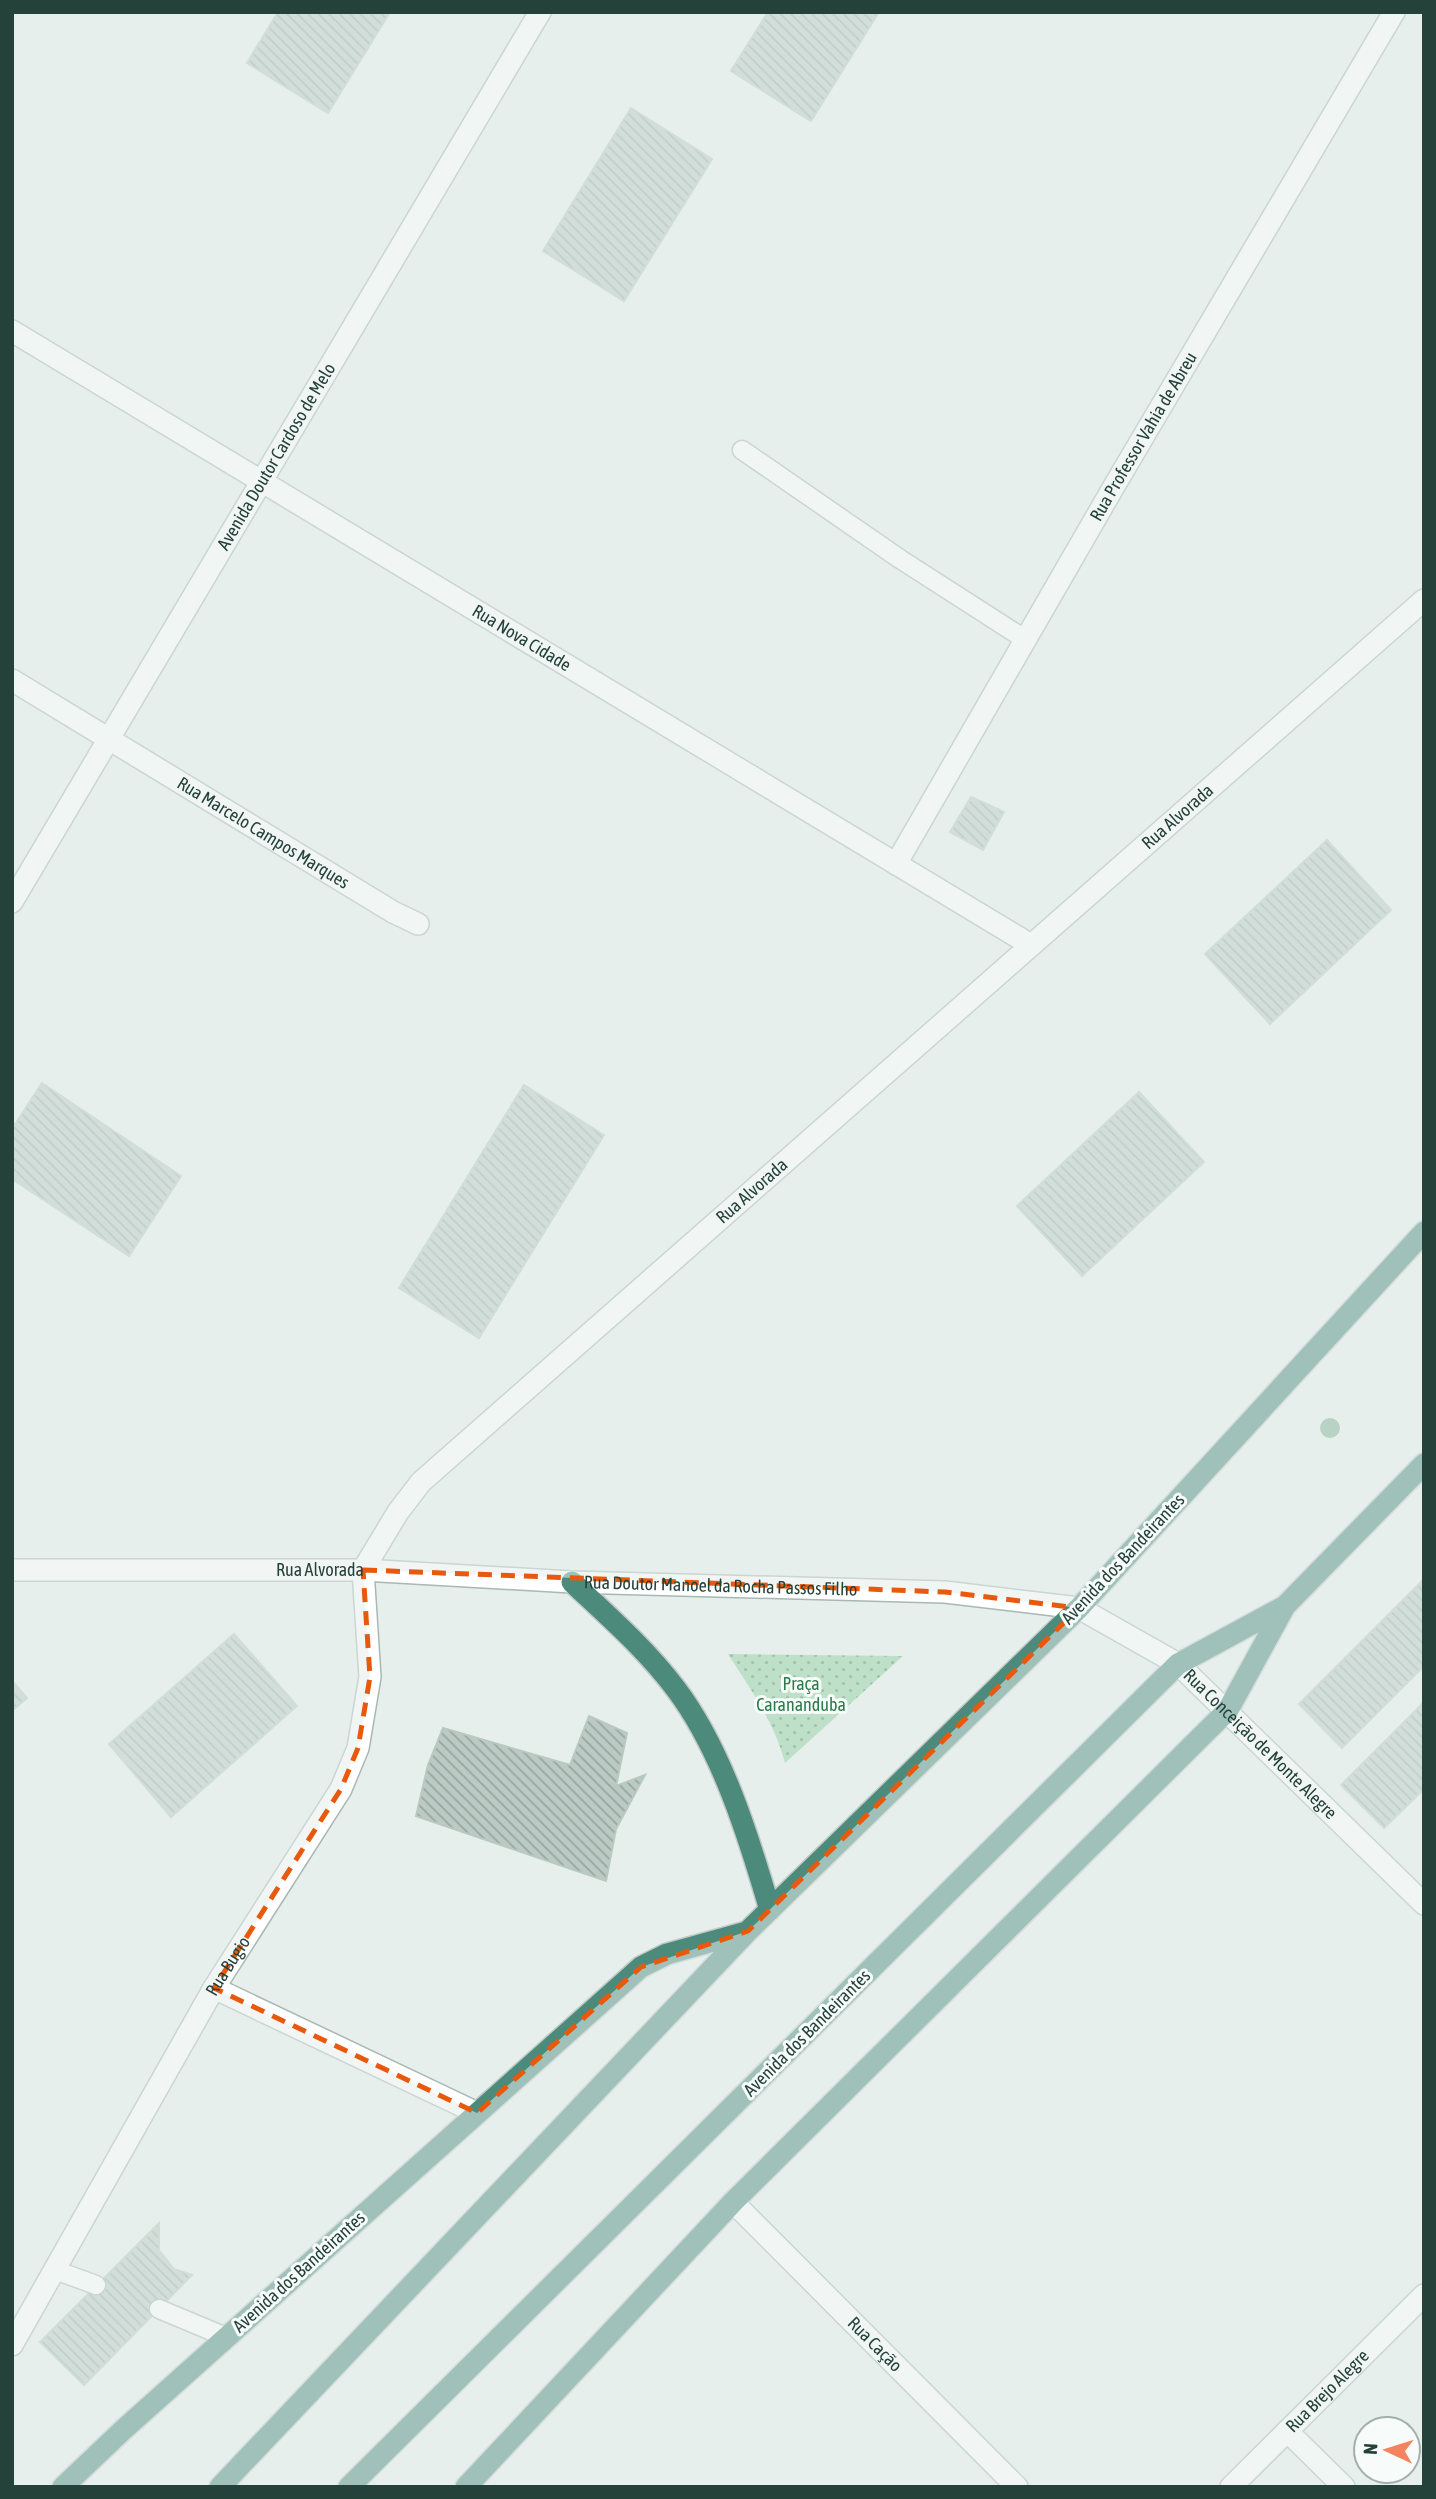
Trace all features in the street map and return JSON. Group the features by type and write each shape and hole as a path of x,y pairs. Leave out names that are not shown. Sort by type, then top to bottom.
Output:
{"highway":[{"name":"Avenida dos Bandeirantes","path":"220,2487 748,1931 1079,1608 1424,1232"},
{"name":"Avenida dos Bandeirantes","path":"466,2487 733,2202 1228,1710 1284,1606 1424,1464"},
{"path":"572,1582 641,1647 678,1691 705,1738 734,1800 770,1910"},
{"name":"Avenida dos Bandeirantes","path":"349,2487 1178,1664 1284,1606"},
{"name":"Avenida dos Bandeirantes","path":"63,2487 226,2337 641,1967 667,1954 748,1931"}],"street":[{"name":"Avenida Doutor Cardoso de Melo","path":"12,902 540,12"},
{"name":"Rua Professor Vahia de Abreu","path":"897,864 1394,12"},
{"name":"Rua Nova Cidade","path":"12,331 1031,945"},
{"name":"Rua Alvorada","path":"12,1570 363,1570 398,1512 421,1482 1424,600"},
{"name":"Rua Marcelo Campos Marques","path":"12,680 393,912 418,924"},
{"name":"Rua Doutor Manoel da Rocha Passos Filho","path":"363,1570 572,1582 945,1592 1079,1608"},
{"name":"Rua Bugio","path":"12,2345 214,1988 341,1789 358,1748 370,1677 363,1570"},
{"name":"Rua Conceição de Monte Alegre","path":"1079,1608 1178,1664 1424,1904"},
{"path":"214,1988 477,2113"},
{"name":"Rua Cação","path":"733,2202 1017,2487"},
{"name":"Rua Brejo Alegre","path":"1231,2487 1424,2295"},
{"path":"1287,2431 1343,2487"}],"lane":[{"path":"742,450 900,559 1026,640"},
{"path":"55,2270 96,2286"},
{"path":"159,2309 226,2337"}],"highlighted area":[{"path":"363,1570 945,1592 1079,1608 748,1931 641,1967 477,2113 214,1988 341,1789 358,1748 370,1677"}],"green space":[{"name":"Praça Carananduba","path":"728,1654 903,1656 785,1763 768,1720"}],"building":[{"path":"278,12 390,12 328,113 247,63"},
{"path":"768,12 879,12 811,121 731,71"},
{"path":"631,108 712,159 624,301 543,251"},
{"path":"971,797 1004,812 983,850 950,832"},
{"path":"1327,840 1391,910 1270,1024 1205,954"},
{"path":"42,1083 181,1176 129,1256 12,1179 12,1129"},
{"path":"524,1085 604,1135 479,1338 399,1288"},
{"path":"1139,1092 1204,1162 1082,1276 1017,1206"},
{"path":"1424,1579 1424,1666 1342,1748 1299,1704"},
{"path":"234,1634 297,1706 171,1817 109,1744"},
{"path":"12,1681 27,1698 12,1711"},
{"path":"1424,1702 1424,1789 1384,1828 1341,1785"},
{"path":"589,1716 627,1733 616,1786 645,1775 616,1829 606,1881 416,1816 428,1765 443,1728 570,1765"},
{"path":"159,2223 159,2250 174,2269 192,2275 84,2385 40,2342"}]}
